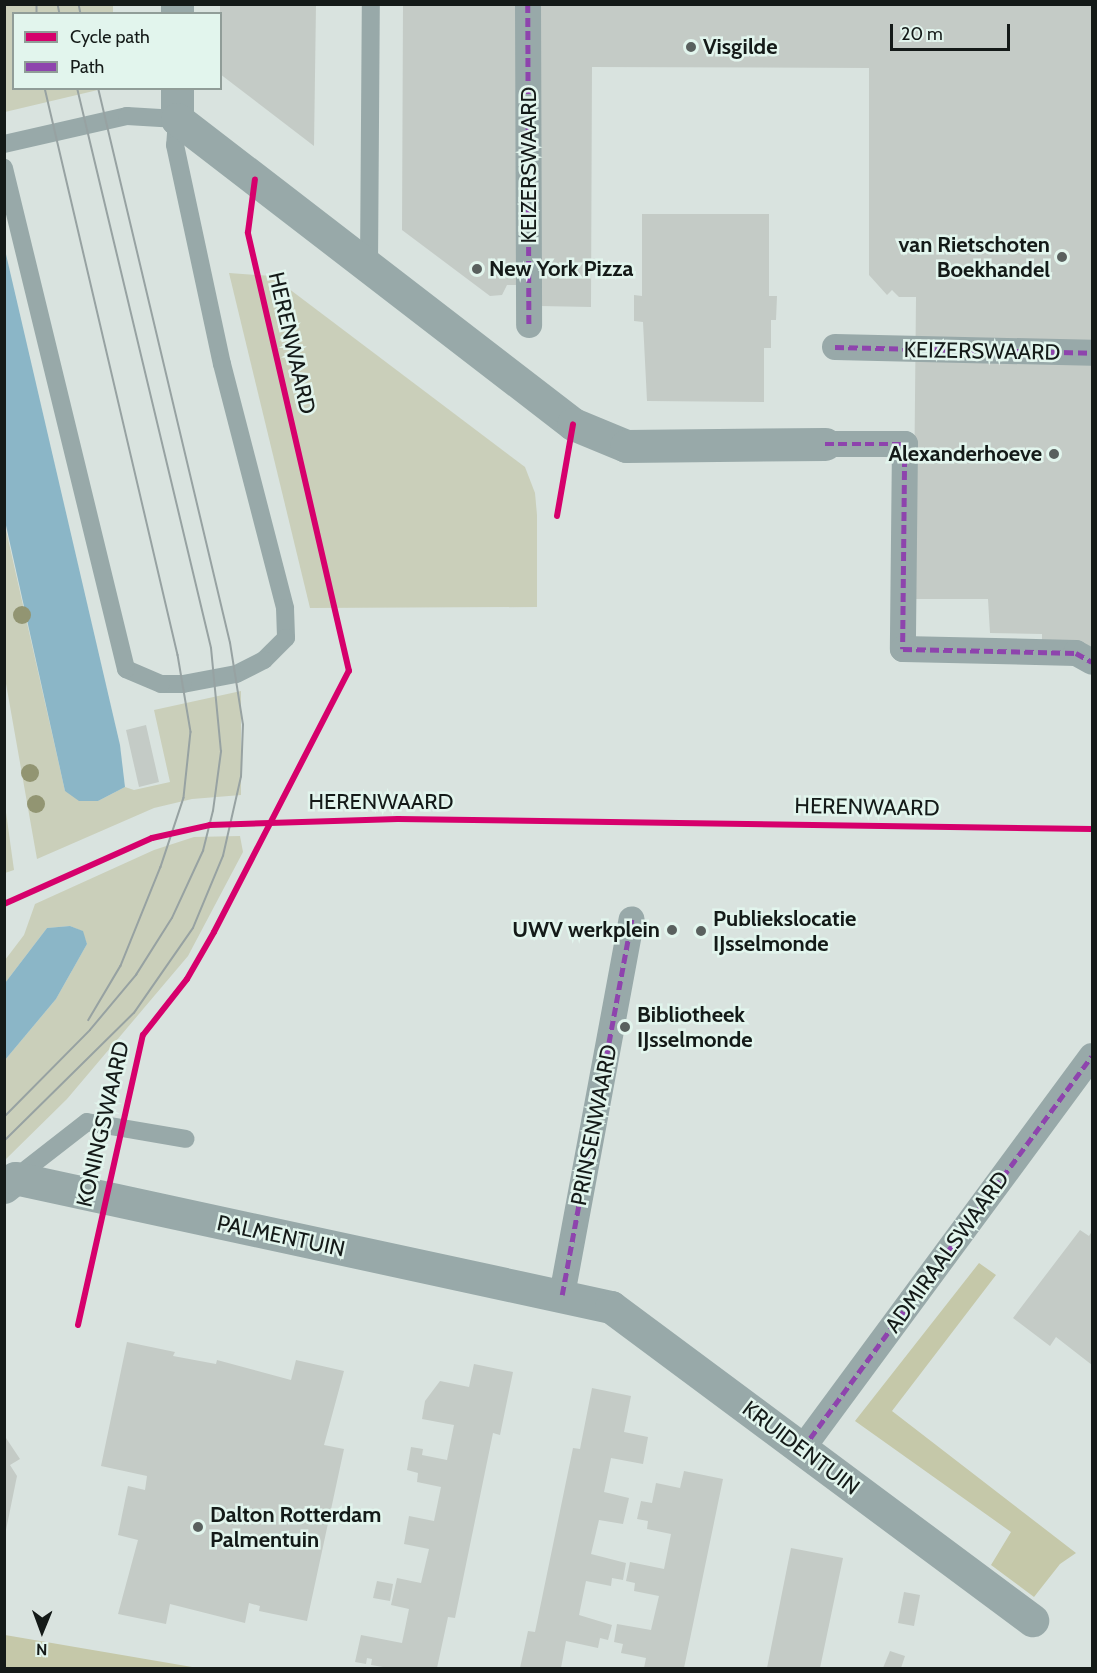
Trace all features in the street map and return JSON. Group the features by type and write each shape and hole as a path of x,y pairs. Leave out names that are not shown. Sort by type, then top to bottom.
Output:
{"street":[{"name":"KEIZERSWAARD","path":"528,4 529,325"},
{"path":"177,104 369,265 573,424 626,446 905,444 903,649 1076,653 1092,662"},
{"name":"KEIZERSWAARD","path":"835,347 1092,353"},
{"name":"PRINSENWAARD","path":"562,1294 632,920"},
{"name":"ADMIRAALSWAARD","path":"802,1449 1092,1056"},
{"name":"PALMENTUIN","path":"10,1183 562,1294"},
{"name":"KRUIDENTUIN","path":"562,1294 611,1307 1032,1620"}],"lane":[{"path":"369,265 371,4"},
{"path":"4,144 177,104 175,146 222,364 285,608 286,638 264,660 236,674 183,684 161,684 126,669 4,168"},
{"path":"10,1183 87,1122 186,1139"}],"green space":[{"path":"4,5 113,5 113,12 12,12 12,90 98,90 5,112"},
{"path":"229,273 272,276 525,467 535,493 537,515 537,607 310,608"},
{"path":"4,521 65,791 98,801 125,787 134,790 170,782 154,710 241,691 241,795 192,799 154,808 37,859 5,678"},
{"path":"4,798 14,870 5,873 4,873"},
{"path":"240,836 243,852 188,956 67,1099 5,1160 5,1060 56,999 87,944 82,931 70,926 47,928 5,983 5,960 24,935 35,904 154,850 194,837"},
{"path":"979,1263 996,1275 892,1411 1076,1553 1060,1564 1034,1597 991,1565 1011,1532 855,1421"},
{"path":"5,1635 198,1668 5,1668"}],"water":[{"path":"5,250 120,745 125,787 98,801 79,801 65,791 5,521"},
{"path":"70,926 83,931 87,944 56,999 5,1060 5,983 47,928"}],"building":[{"path":"220,4 316,4 314,146 222,76 222,12 220,12"},
{"path":"403,4 1092,4 1092,651 1042,651 1042,634 990,633 988,599 913,599 916,297 899,297 892,290 887,295 869,275 869,68 592,67 591,307 540,306 541,285 507,285 502,295 490,296 402,230"},
{"path":"642,214 769,214 769,296 777,296 776,320 771,320 771,348 764,348 764,402 647,401 643,322 634,321 634,295 642,296"},
{"path":"146,725 159,782 139,787 126,730"},
{"path":"1080,1230 1089,1236 1092,1231 1092,1365 1056,1337 1050,1346 1013,1318"},
{"path":"127,1342 175,1352 173,1356 216,1364 217,1360 291,1380 296,1360 344,1371 324,1445 344,1449 307,1621 259,1611 260,1606 249,1603 245,1623 170,1604 166,1624 118,1614 138,1540 118,1535 128,1486 145,1490 147,1476 101,1466"},
{"path":"474,1364 513,1372 500,1435 493,1433 455,1618 448,1617 437,1668 389,1668 371,1665 372,1659 367,1658 366,1664 355,1662 361,1635 402,1643 409,1609 391,1605 397,1578 421,1583 429,1549 404,1544 409,1516 434,1521 441,1487 417,1482 418,1473 407,1470 411,1447 423,1449 422,1455 447,1460 454,1425 422,1419 425,1401 440,1381 469,1387"},
{"path":"592,1388 631,1396 624,1432 648,1437 643,1464 611,1458 604,1492 629,1498 623,1524 599,1520 591,1554 626,1563 623,1580 612,1578 611,1586 586,1581 579,1615 612,1625 608,1640 600,1638 598,1648 566,1641 561,1668 520,1668 528,1631 535,1632 573,1448 580,1449"},
{"path":"4,1435 20,1459 10,1465 17,1476 6,1530"},
{"path":"684,1471 723,1479 684,1668 644,1668 646,1658 621,1653 623,1644 614,1642 617,1624 651,1630 659,1596 634,1591 635,1583 626,1581 630,1562 664,1569 671,1534 647,1529 648,1521 637,1519 641,1501 652,1503 656,1483 680,1488"},
{"path":"791,1548 843,1558 820,1668 767,1668"},
{"path":"377,1581 393,1584 390,1601 373,1598"},
{"path":"904,1592 920,1595 914,1626 898,1623"},
{"path":"890,1651 905,1656 901,1668 883,1668"}],"tram line":[{"path":"37,4 37,12"},
{"path":"58,4 60,12"},
{"path":"79,4 81,12"},
{"path":"45,90 178,655 191,732 184,798 161,867 121,966 89,1020"},
{"path":"4,1117 90,1030 136,975 172,918 203,851 213,811 221,752 211,648 77,90"},
{"path":"4,1141 134,1013 193,928 223,856 241,777 243,725 230,643 98,90"}],"marked path":[{"path":"528,4 529,325"},
{"path":"835,347 1092,353"},
{"path":"825,444 905,444 903,649 1076,653 1092,662"},
{"path":"562,1295 632,919"},
{"path":"802,1449 1092,1056"}],"cycle path":[{"name":"HERENWAARD","path":"78,1325 143,1035 187,979 214,932 349,671 248,232 255,179"},
{"path":"557,516 573,424"},
{"name":"HERENWAARD","path":"4,904 152,838 210,825 398,819 1092,829"}],"place":[{"name":"Visgilde","path":"691,47"},
{"name":"van Rietschoten Boekhandel","path":"1062,257"},
{"name":"New York Pizza","path":"477,269"},
{"name":"Alexanderhoeve","path":"1054,454"},
{"name":"UWV werkplein","path":"672,930"},
{"name":"Publiekslocatie IJsselmonde","path":"701,931"},
{"name":"Bibliotheek IJsselmonde","path":"625,1027"},
{"name":"Dalton Rotterdam Palmentuin","path":"198,1527"}]}
